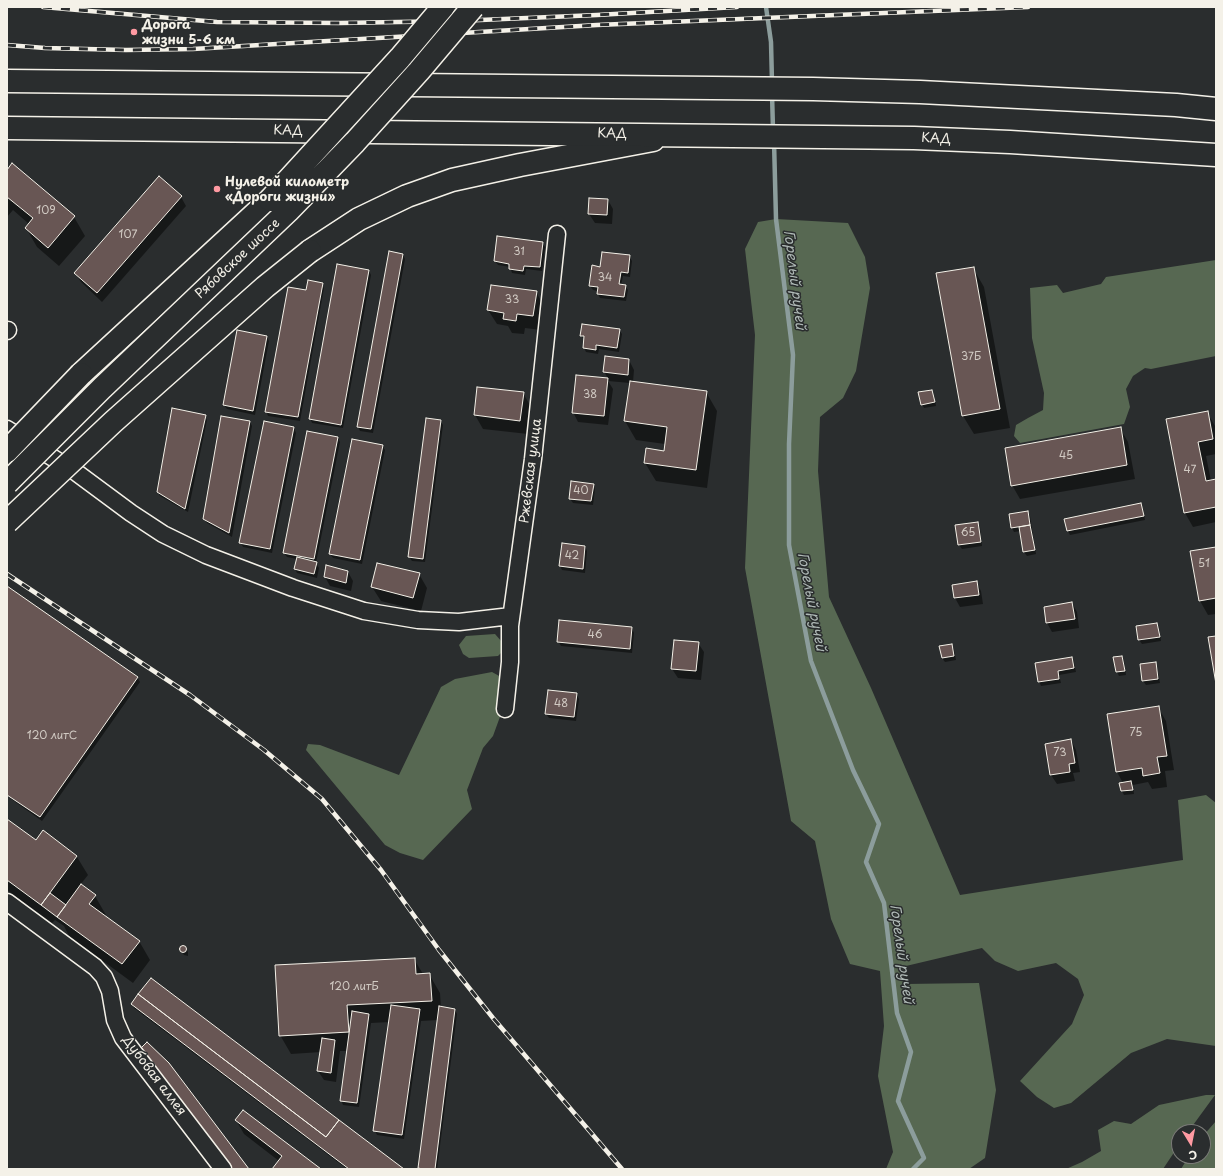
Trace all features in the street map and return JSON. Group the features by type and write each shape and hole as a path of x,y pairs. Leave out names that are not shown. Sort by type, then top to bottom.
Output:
{"main road":[{"name":"Рябовское шоссе","path":"7,451 81,374 270,200 400,58 443,7"},
{"name":"Рябовское шоссе","path":"7,483 102,388 288,211 355,142 419,71 473,7"},
{"path":"7,82 813,89 920,92 1176,105 1216,109"},
{"name":"КАД","path":"7,128 914,138 1010,142 1216,156"},
{"path":"7,522 119,417 265,287 310,251 359,219 407,196 452,180 520,165 678,135"}],"street":[{"name":"Ржевская улица","path":"505,709 510,662 511,616 533,459 557,234"},
{"path":"7,429 77,474 163,534 206,555 293,588 364,611 418,620 459,622 511,616"},
{"name":"Дубовая аллея","path":"7,902 95,967 104,977 110,991 115,1020 123,1038 223,1169"}],"green space":[{"path":"776,219 848,223 865,257 870,288 856,371 843,398 820,417 818,471 829,597 871,688 960,895 1183,860 1178,800 1206,795 1216,803 1216,1046 1167,1039 1131,1053 1071,1103 1054,1108 1037,1097 1020,1081 1072,1024 1084,995 1078,979 1056,963 1018,971 995,961 982,948 906,966 905,984 979,983 996,1090 985,1158 969,1169 886,1169 893,1152 878,1076 884,1026 880,971 850,964 831,919 815,841 791,821 745,568 755,335 745,249 758,222"},
{"path":"1216,260 1216,356 1151,369 1145,368 1133,376 1126,389 1130,407 1124,424 1020,443 1014,436 1016,425 1043,410 1044,393 1032,338 1030,288 1057,285 1063,293 1101,284 1106,277"},
{"path":"495,634 502,642 502,652 498,656 469,658 463,654 459,645 466,636"},
{"path":"492,672 501,677 501,714 493,736 483,748 467,790 472,809 423,860 400,853 385,845 306,750 308,744 320,745 399,775 441,687 455,679"},
{"path":"1206,1095 1215,1095 1194,1124 1171,1124 1171,1157 1163,1169 1066,1169 1101,1151 1098,1130 1114,1121 1131,1124 1159,1105"},
{"path":"1216,1121 1216,1169 1181,1169 1184,1164 1211,1164 1211,1127"}],"building":[{"path":"12,163 75,216 48,248 25,228 33,218 7,197 7,170"},
{"path":"159,176 182,196 97,293 74,273"},
{"path":"589,198 608,199 607,215 588,214"},
{"path":"497,236 543,242 540,267 524,266 523,271 509,269 509,264 494,261"},
{"path":"389,251 403,254 371,429 357,427"},
{"path":"602,252 630,255 628,273 621,272 619,284 626,285 624,297 597,294 598,287 589,286 592,265 600,267"},
{"path":"337,264 369,270 341,425 309,419"},
{"path":"974,267 1000,409 962,416 936,273"},
{"path":"308,280 323,283 298,417 265,412 288,287 306,290"},
{"path":"491,285 537,291 533,316 517,314 516,321 503,319 504,313 487,310"},
{"path":"582,324 620,329 617,348 596,345 596,350 583,348 584,336 580,336"},
{"path":"237,330 267,336 253,411 223,405"},
{"path":"605,356 629,359 628,375 603,372"},
{"path":"576,375 608,378 604,416 572,413"},
{"path":"630,381 707,391 696,470 644,463 646,448 664,451 667,427 624,421"},
{"path":"477,387 524,392 520,421 474,415"},
{"path":"932,390 935,402 921,405 918,392"},
{"path":"172,408 206,415 185,509 157,492"},
{"path":"1208,411 1213,439 1198,442 1206,481 1216,479 1216,507 1184,513 1166,419"},
{"path":"221,416 250,421 229,533 203,519"},
{"path":"426,418 441,420 423,559 408,557"},
{"path":"264,421 294,427 270,549 239,543"},
{"path":"1121,427 1127,465 1011,486 1005,448"},
{"path":"307,431 338,437 314,559 283,553"},
{"path":"352,439 383,445 360,560 329,554"},
{"path":"571,481 594,484 591,501 569,499"},
{"path":"1141,503 1144,516 1067,531 1064,519"},
{"path":"1028,511 1030,525 1011,528 1009,514"},
{"path":"978,522 981,542 958,545 955,525"},
{"path":"1030,525 1035,550 1023,552 1019,527"},
{"path":"562,543 585,546 583,569 559,566"},
{"path":"1216,547 1216,598 1199,601 1190,551"},
{"path":"297,557 317,562 314,574 294,569"},
{"path":"377,563 420,573 413,598 371,587"},
{"path":"326,565 348,571 346,583 324,577"},
{"path":"977,581 979,595 954,598 952,585"},
{"path":"7,586 138,677 40,817 7,795"},
{"path":"1072,602 1075,619 1046,623 1044,607"},
{"path":"559,620 632,627 630,649 557,642"},
{"path":"1157,623 1160,637 1138,640 1136,626"},
{"path":"1216,636 1216,684 1208,637"},
{"path":"674,640 699,642 696,671 671,669"},
{"path":"952,644 954,656 942,658 939,646"},
{"path":"1122,656 1125,671 1116,672 1113,657"},
{"path":"1072,657 1074,668 1058,671 1059,679 1038,682 1035,663"},
{"path":"1156,662 1158,679 1142,681 1140,664"},
{"path":"548,690 577,693 574,717 545,714"},
{"path":"1159,706 1167,756 1157,757 1160,773 1143,776 1142,768 1116,772 1107,714"},
{"path":"1071,739 1075,763 1069,764 1070,772 1050,775 1045,744"},
{"path":"1131,781 1133,790 1121,791 1119,783"},
{"path":"7,819 36,840 43,830 77,856 41,905 7,880"},
{"path":"81,884 96,895 89,904 140,941 122,964 57,917"},
{"path":"50,893 66,905 57,917 41,905"},
{"path":"183,945 186,946 186,952 183,953 180,952 179,949 180,946"},
{"path":"415,958 416,974 430,973 432,1001 347,1005 349,1032 279,1036 275,965"},
{"path":"151,978 339,1120 326,1137 138,994"},
{"path":"138,994 326,1137 339,1120 404,1169 349,1169 131,1004"},
{"path":"391,1005 420,1009 402,1135 373,1131"},
{"path":"439,1006 455,1009 435,1169 423,1169 418,1168"},
{"path":"352,1011 369,1014 357,1103 340,1101"},
{"path":"322,1038 335,1040 331,1073 317,1071"},
{"path":"147,1042 169,1063 249,1169 232,1169 139,1050"},
{"path":"243,1110 321,1169 272,1169 282,1156 235,1120"}],"waterway":[{"name":"Горелый ручей","path":"766,7 771,42 772,82"},
{"name":"Горелый ручей","path":"772,93 773,130"},
{"name":"Горелый ручей","path":"774,141 776,219 793,355 789,444 789,545 811,661 853,770 879,824 866,862 884,903 897,1013 911,1052 898,1101 924,1158 913,1169"}],"railway":[{"path":"43,7 217,22 340,23 457,21 737,7"},
{"path":"7,45 45,48 126,50 193,49 597,25 1028,7"},
{"path":"7,574 190,695 264,750 322,799 381,870 439,950 493,1018 622,1169"}],"place":[{"name":"Дорога жизни 5-6 км","path":"134,32"},
{"name":"Нулевой километр «Дороги жизни»","path":"217,189"}]}
